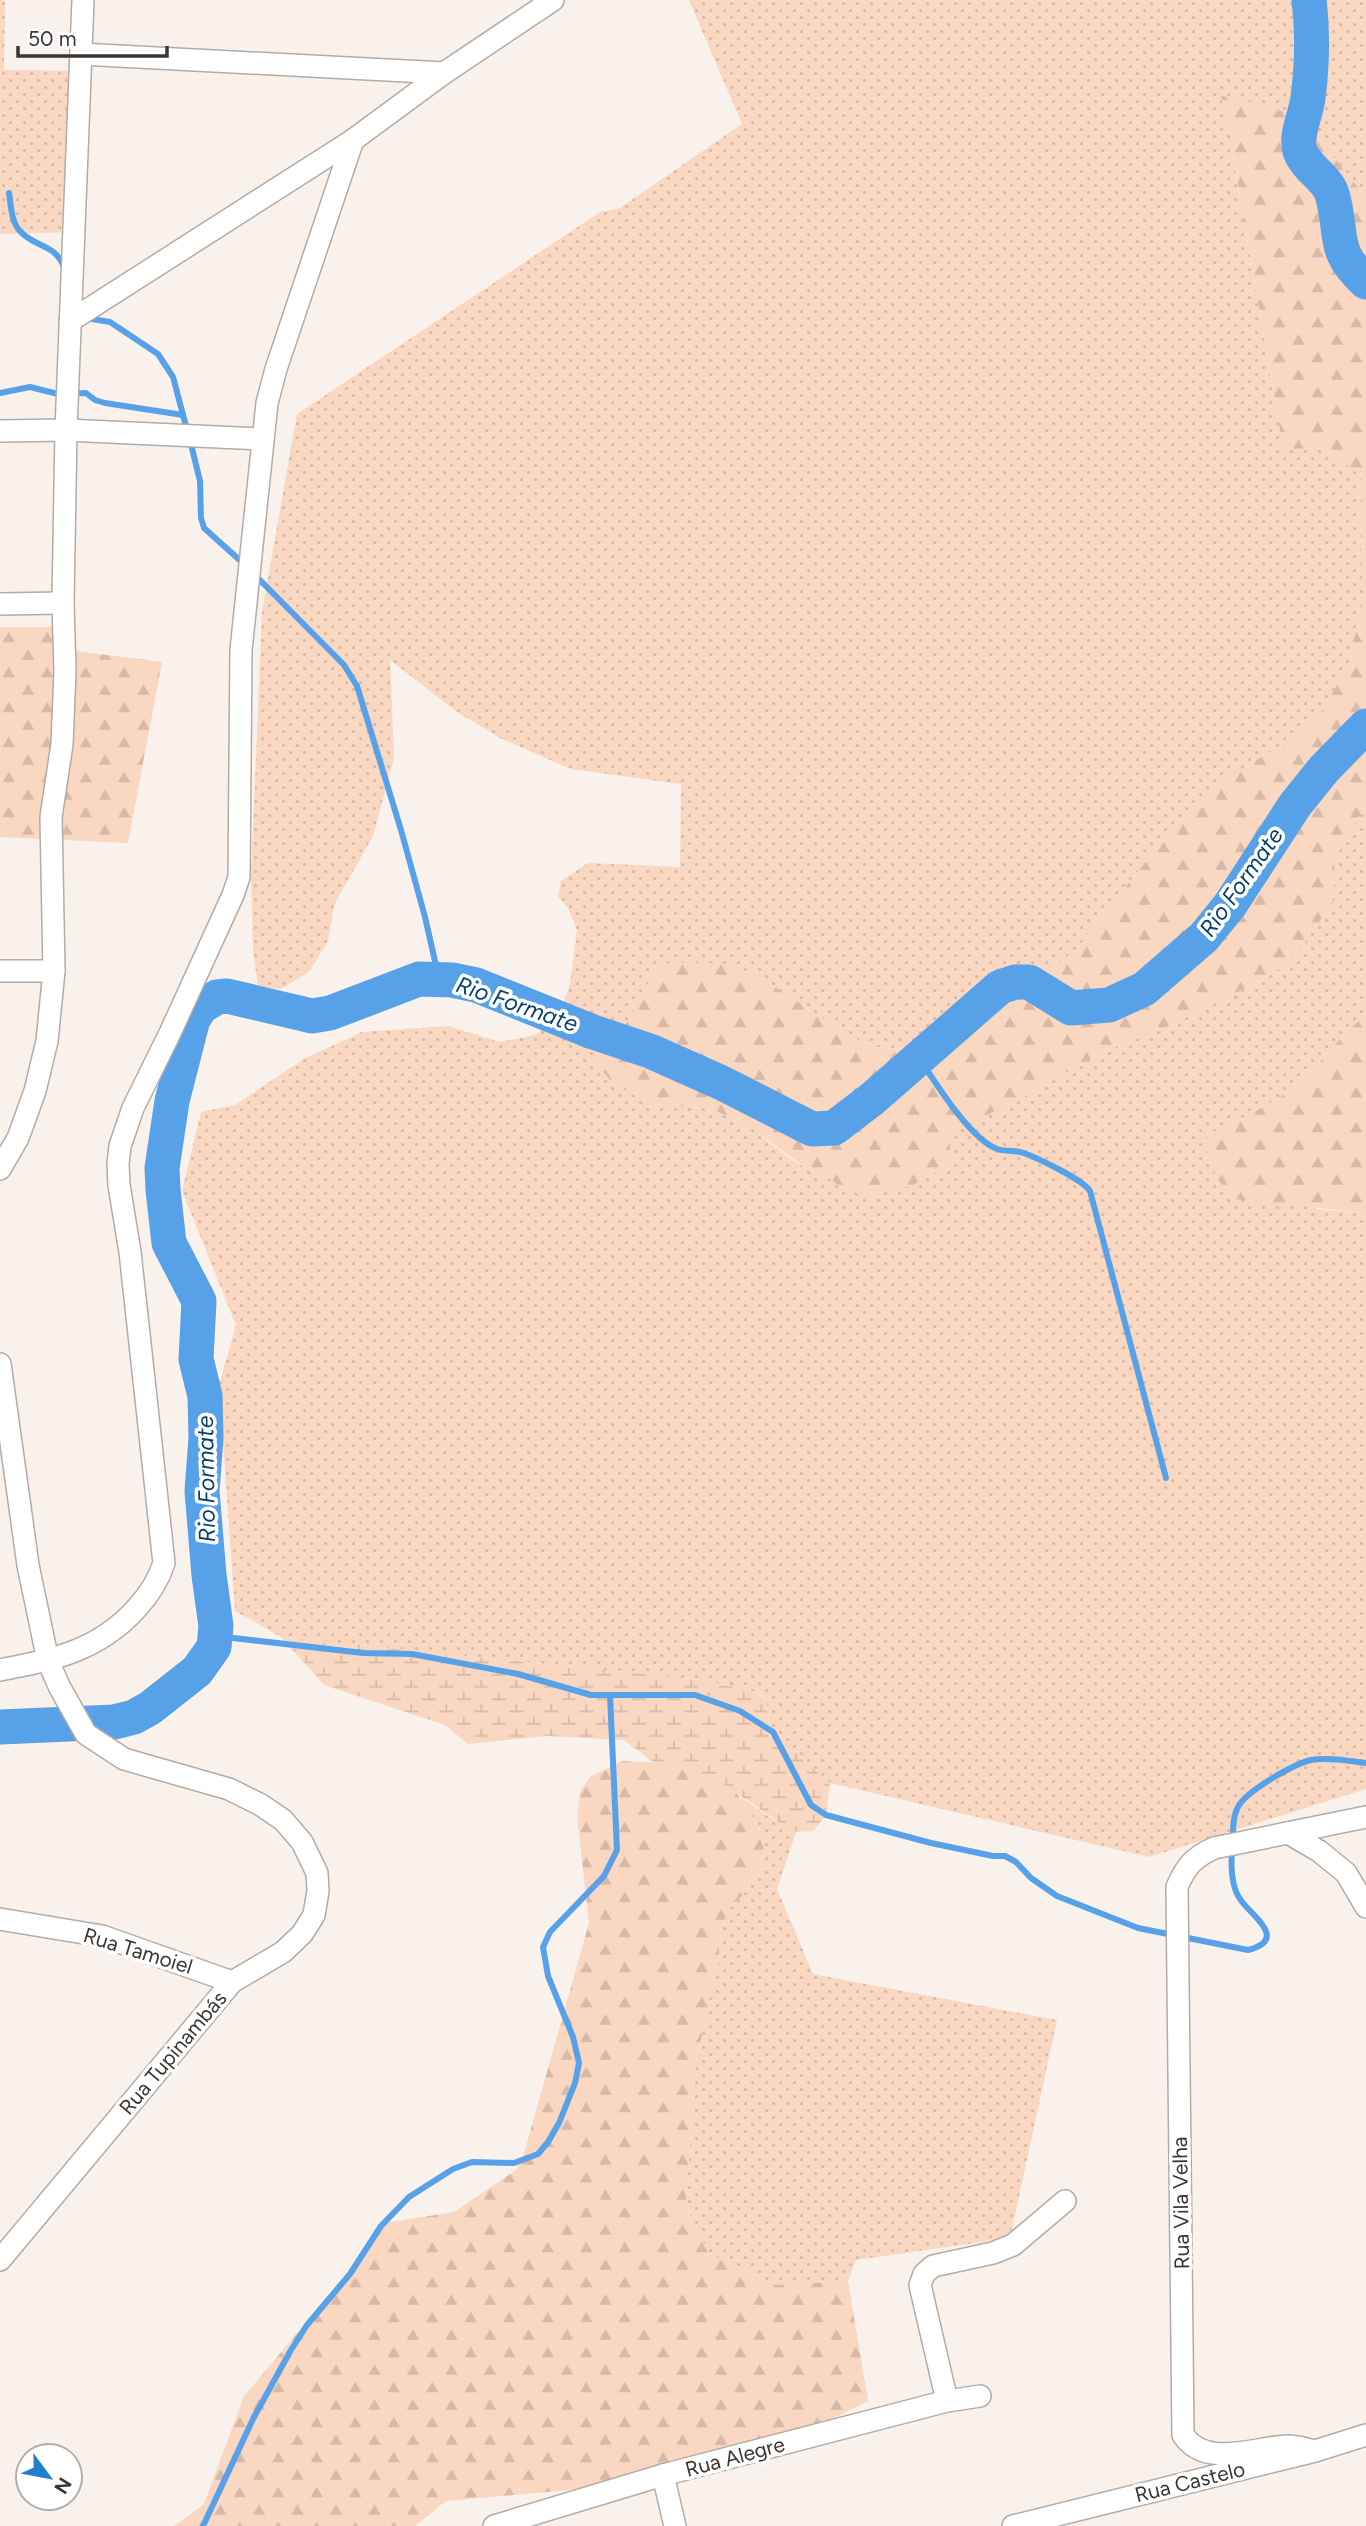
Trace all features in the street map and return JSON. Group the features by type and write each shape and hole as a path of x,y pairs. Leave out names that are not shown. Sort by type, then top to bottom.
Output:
{"street":[{"path":"0,1169 18,1138 35,1091 47,1041 54,971 51,817 62,744 65,671 66,430 83,0"},
{"path":"70,321 353,140 444,73 553,0"},
{"path":"81,54 444,73"},
{"path":"0,1670 48,1661 91,1646 123,1624 149,1594 164,1563 133,1278 119,1185 120,1146 132,1108 181,1008 239,877 242,650 267,403 353,140"},
{"path":"0,431 66,430 264,439"},
{"path":"0,604 64,603"},
{"path":"0,971 54,971"},
{"path":"0,1364 28,1565 48,1661"},
{"name":"Rua Tupinambás","path":"0,2260 232,1982 283,1952 302,1934 314,1915 318,1891 317,1873 302,1842 283,1820 229,1790 124,1759 86,1734 48,1661"},
{"path":"1288,1833 1366,1817"},
{"path":"1288,1833 1319,1851 1346,1873 1366,1907"},
{"name":"Rua Vila Velha","path":"1288,1833 1214,1848 1195,1857 1186,1867 1177,1887 1183,2435 1189,2443 1202,2451 1224,2454 1288,2446 1315,2451"},
{"name":"Rua Tamoiel","path":"0,1919 102,1936 232,1982"},
{"path":"947,2401 920,2284 924,2274 933,2266 993,2253 1013,2245 1065,2201"},
{"name":"Rua Alegre","path":"494,2526 663,2475 947,2401 980,2396"},
{"name":"Rua Castelo","path":"1013,2526 1315,2451 1366,2435"},
{"path":"663,2475 675,2526"}],"green space":[{"path":"0,0 5,0 4,70 75,71 76,232 0,234"},
{"path":"689,0 1366,0 1366,197 1325,149 1276,109 1234,148 1233,156 1283,449 1324,448 1361,475 1363,594 1349,666 1331,694 1328,704 1289,745 1276,749 1217,784 1183,816 1081,945 1029,988 967,1027 918,1047 876,1047 851,1037 760,977 716,963 634,1012 623,1030 605,1040 691,1107 712,1109 751,1128 789,1158 829,1178 848,1192 950,1142 963,1126 1007,1106 1103,1052 1166,1027 1261,981 1280,968 1302,946 1333,903 1335,854 1366,806 1366,1015 1346,1032 1301,1084 1220,1130 1207,1134 1317,1209 1366,1213 1366,1789 1149,1857 830,1783 794,1752 779,1748 771,1737 766,1700 757,1692 701,1680 281,1637 235,1611 219,1385 236,1325 182,1191 201,1112 235,1105 304,1059 362,1032 448,1026 500,1042 535,1035 558,1018 570,984 577,930 568,908 558,896 561,881 588,863 680,867 681,784 571,769 502,739 457,712 390,660 394,758 373,836 334,905 328,941 309,972 281,989 258,987 253,950 251,879 262,612 297,414 600,212 620,208 742,124"},
{"path":"1221,96 1275,108 1301,124 1325,147 1366,197 1366,806 1335,854 1333,903 1302,946 1280,968 1261,981 1166,1027 1103,1052 1007,1106 963,1126 950,1142 950,1165 911,1186 862,1198 848,1192 829,1178 807,1169 751,1128 712,1109 646,1103 610,1080 596,1063 605,1040 623,1030 653,973 671,962 716,963 760,977 851,1037 876,1047 918,1047 939,1040 967,1027 1029,988 1081,945 1156,849 1198,801 1217,784 1276,749 1289,745 1328,704 1331,694 1349,666 1363,594 1361,475 1324,448 1283,449 1233,155 1234,148"},
{"path":"0,627 70,627 67,650 162,662 128,843 0,837"},
{"path":"1366,1015 1366,1213 1234,1199 1209,1162 1207,1134 1267,1105 1301,1084 1346,1032"},
{"path":"281,1637 701,1680 757,1692 766,1701 771,1737 779,1748 794,1752 830,1783 826,1816 813,1831 793,1832 713,1777 666,1763 653,1762 624,1740 546,1736 468,1744 445,1725 324,1685"},
{"path":"623,1761 666,1763 713,1777 736,1792 759,1827 764,1851 760,1871 750,1887 729,1909 721,1930 718,1962 696,2062 686,2197 692,2224 710,2254 777,2285 848,2281 868,2401 832,2419 579,2489 446,2501 415,2526 174,2526 204,2504 244,2396 337,2286 384,2223 454,2212 516,2170 523,2157 589,1923 577,1816 580,1792 591,1776"},
{"path":"739,1796 796,1832 777,1889 813,1974 1057,2020 1010,2238 856,2260 848,2281 777,2285 710,2254 692,2224 686,2196 696,2062 718,1962 721,1930 729,1909 750,1887 760,1871 764,1851 759,1827"}],"waterway":[{"name":"Rio Formate","path":"1309,0 1310,74 1307,104 1299,138 1300,151 1329,188 1343,250 1347,260 1366,282"},
{"path":"9,193 16,226 25,236 51,250 65,270"},
{"path":"86,318 110,322 158,354 173,377 187,430"},
{"path":"0,393 30,387 58,394 86,393 105,403 183,415"},
{"path":"190,440 200,481 201,518 204,528 244,564"},
{"path":"254,574 344,665 357,686 401,830 439,979"},
{"name":"Rio Formate","path":"0,1727 114,1722 134,1717 150,1708 197,1671 214,1647 216,1626 202,1491 206,1438 205,1396 196,1359 199,1301 169,1243 162,1168 172,1101 193,1019 201,1007 217,997 227,996 312,1016 330,1013 419,979 452,980 476,985 593,1032 650,1051 722,1083 812,1129 834,1128 872,1099 1000,987 1015,982 1029,982 1071,1008 1109,1005 1144,989 1204,937 1230,905 1295,805 1324,769 1366,726"},
{"path":"919,1058 954,1109 987,1143 997,1149 1021,1152 1040,1160 1070,1175 1090,1191 1166,1478"},
{"path":"216,1636 363,1653 412,1654 518,1674 591,1695 695,1695 740,1711 773,1732 811,1805 826,1815 931,1843 1005,1856 1057,1896 1138,1928 1248,1950 1266,1940 1267,1933 1237,1894 1232,1875 1232,1850"},
{"path":"203,2526 254,2417 291,2350 307,2325 350,2274 381,2226 409,2197 453,2169 472,2162 514,2163 538,2154 559,2123 575,2083 579,2063 573,2037 548,1976 543,1947 550,1932 604,1876 617,1850 610,1695"},
{"path":"1233,1839 1238,1807 1250,1793 1283,1772 1318,1759 1366,1763"}]}
